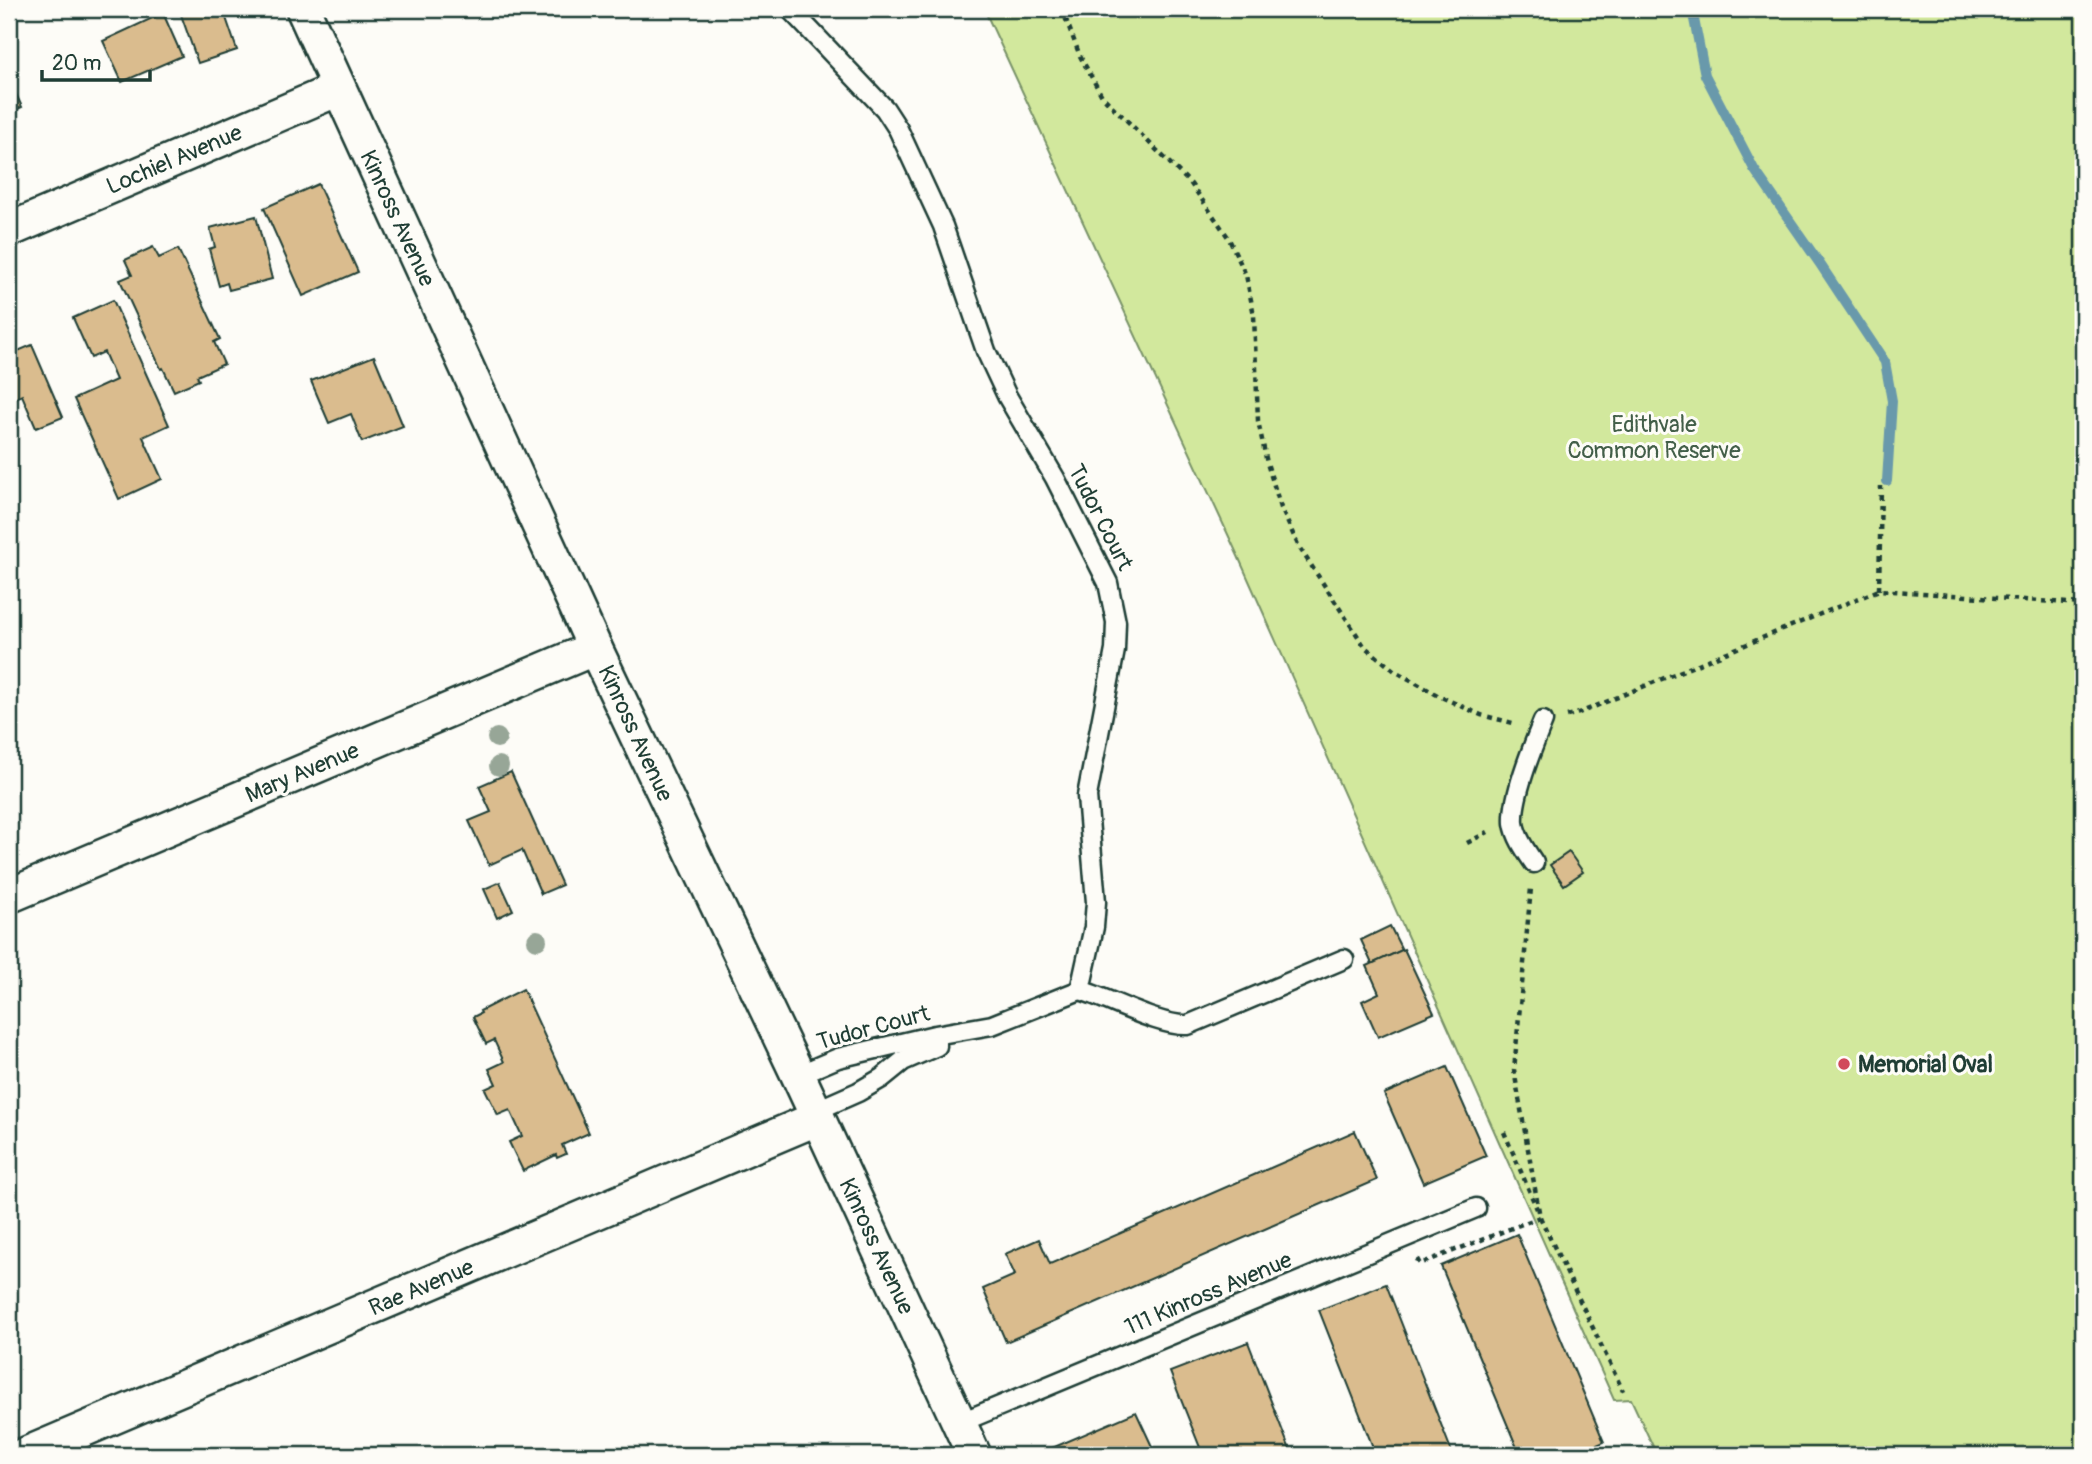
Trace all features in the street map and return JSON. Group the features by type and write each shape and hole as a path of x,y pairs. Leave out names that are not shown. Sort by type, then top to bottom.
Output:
{"street":[{"name":"Kinross Avenue","path":"303,9 595,648 798,1075 974,1455"},
{"name":"Lochiel Avenue","path":"9,230 338,89"},
{"name":"Mary Avenue","path":"9,896 595,648"},
{"name":"Rae Avenue","path":"24,1455 816,1114"}],"lane":[{"name":"Tudor Court","path":"790,9 892,119 943,226 979,333 1007,396 1055,478 1108,583 1116,622 1115,650 1087,796 1096,912 1080,990 1004,1022 838,1058 798,1075"},
{"path":"1534,863 1516,832 1514,817 1527,761 1543,721"},
{"path":"1080,990 1171,1025 1188,1025 1344,959"},
{"name":"Tudor Court","path":"816,1114 882,1078 915,1054 939,1045 961,1032"},
{"name":"111 Kinross Avenue","path":"959,1423 1476,1208"}],"path":[{"path":"1062,9 1080,56 1102,96 1191,184 1228,237 1246,275 1254,315 1258,421 1281,508 1299,547 1364,647 1395,671 1480,715 1513,723 1543,721 1579,713 1879,590 2083,604"},
{"path":"1879,590 1881,486"},
{"path":"1534,863 1514,1070 1540,1217"},
{"path":"1504,1132 1540,1217 1623,1391"}],"green space":[{"name":"Edithvale Common Reserve","path":"984,9 2083,9 2083,1455 1657,1455 1631,1399 1614,1400 1238,556"}],"building":[{"path":"179,9 223,9 237,50 198,63"},
{"path":"163,13 182,56 122,82 103,41"},
{"path":"9,79 22,107 9,113"},
{"path":"318,184 358,272 303,296 264,208"},
{"path":"256,216 272,279 229,290 227,283 219,286 209,249 215,247 210,228"},
{"path":"153,247 159,258 178,249 220,339 214,342 224,364 197,376 199,380 174,391 120,280 132,275 125,260"},
{"path":"113,300 169,425 143,437 162,479 119,499 74,399 116,380 104,352 91,358 73,318"},
{"path":"9,329 18,351 32,345 63,417 36,428 22,395 9,401"},
{"path":"374,356 403,426 362,442 351,414 329,423 311,381"},
{"path":"511,772 562,885 541,894 522,850 489,865 469,821 491,812 479,786"},
{"path":"1569,852 1583,872 1564,885 1550,865"},
{"path":"500,882 513,910 497,918 484,889"},
{"path":"1390,926 1402,950 1372,964 1361,940"},
{"path":"1404,949 1434,1013 1378,1037 1362,1001 1379,993 1367,966"},
{"path":"523,989 589,1133 562,1145 566,1154 557,1158 556,1155 523,1171 509,1142 522,1136 510,1110 498,1115 485,1089 496,1084 489,1069 504,1062 494,1040 486,1044 473,1017"},
{"path":"1447,1067 1486,1156 1423,1183 1384,1094"},
{"path":"1355,1131 1377,1180 1006,1342 983,1289 1015,1275 1005,1254 1039,1239 1050,1264"},
{"path":"1517,1234 1604,1442 1574,1455 1520,1455 1441,1266"},
{"path":"1386,1284 1453,1455 1376,1455 1319,1310"},
{"path":"1248,1342 1292,1455 1203,1455 1170,1372"},
{"path":"1136,1412 1156,1455 1055,1455 1052,1448"}],"waterway":[{"path":"1692,9 1705,75 1754,169 1885,362 1892,401 1887,481"}],"place":[{"name":"Memorial Oval","path":"1844,1064"}]}
